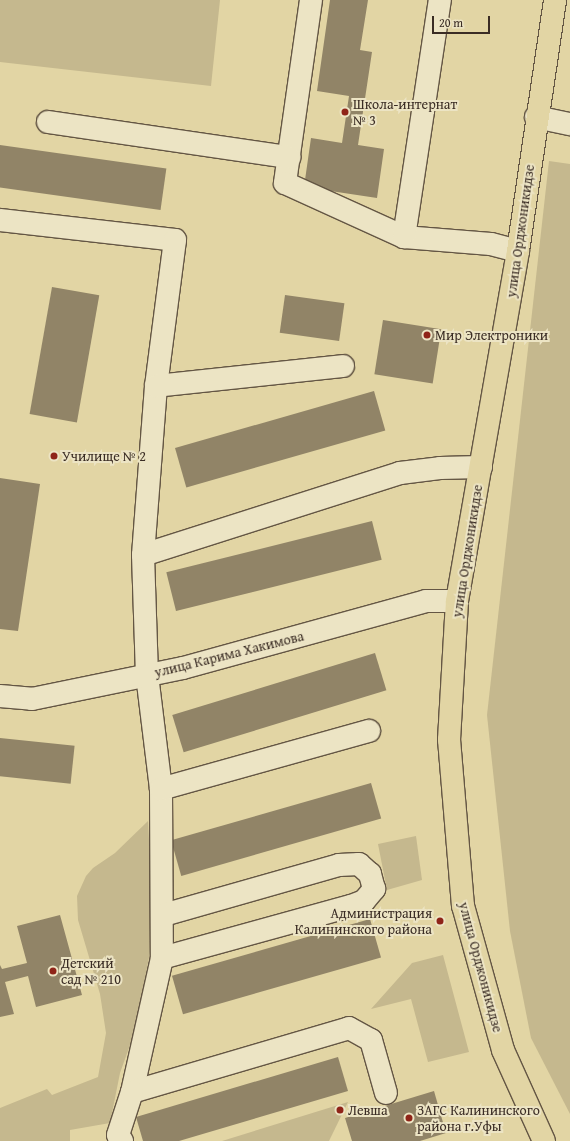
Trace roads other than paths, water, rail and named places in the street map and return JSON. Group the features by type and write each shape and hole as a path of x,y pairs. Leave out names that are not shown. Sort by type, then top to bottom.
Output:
{"main road":[{"name":"улица Орджоникидзе","path":"544,1141 503,1050 463,906 449,740 456,600 481,467 518,250 536,117 555,0"}],"street":[{"path":"311,0 285,183 404,237 491,244 518,250"},
{"path":"404,237 440,0"},
{"path":"536,117 570,124"},
{"path":"48,122 288,157"},
{"path":"0,220 175,240 156,386 143,555 147,675 161,789 163,915 162,958 132,1092 118,1135 122,1141"},
{"path":"156,386 343,366"},
{"path":"143,555 400,473 440,468 481,467"},
{"name":"улица Карима Хакимова","path":"0,696 32,700 183,668 426,601 456,600"},
{"path":"161,789 369,731"},
{"path":"162,958 351,906 364,901 374,889 370,874 359,864 339,865 163,915"},
{"path":"132,1092 349,1028 371,1040 386,1092"}],"place":[{"name":"Школа-интернат № 3","path":"345,112"},
{"name":"Мир Электроники","path":"427,335"},
{"name":"Училище № 2","path":"54,456"},
{"name":"Администрация Калининского района","path":"440,921"},
{"name":"Детский сад № 210","path":"53,971"},
{"name":"Левша","path":"340,1110"},
{"name":"ЗАГС Калининского района г.Уфы","path":"409,1118"}]}
